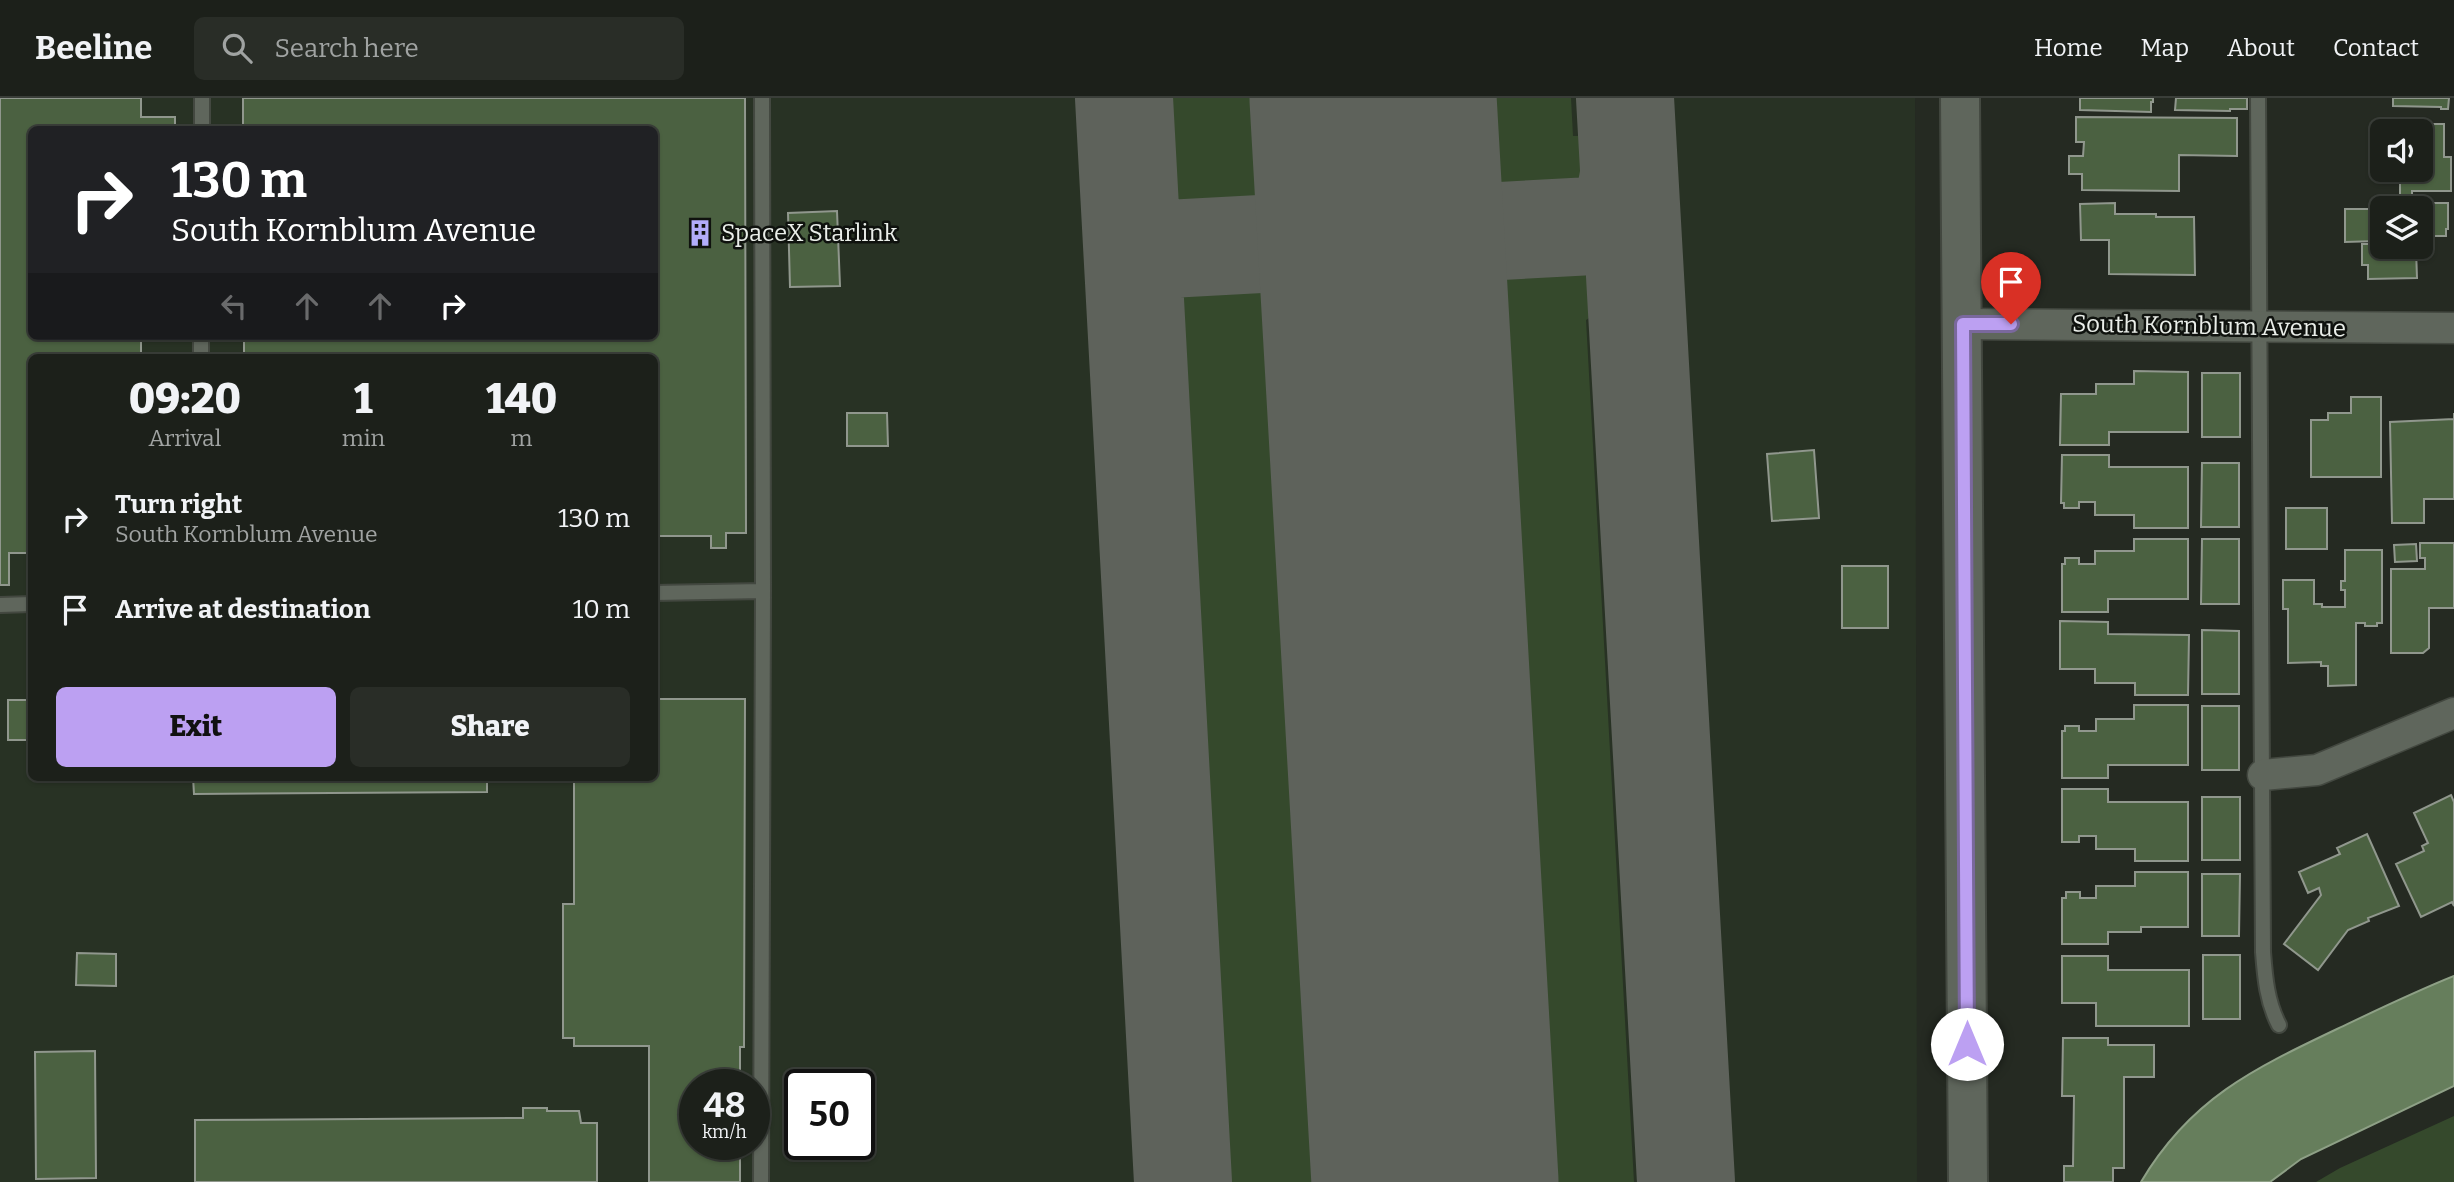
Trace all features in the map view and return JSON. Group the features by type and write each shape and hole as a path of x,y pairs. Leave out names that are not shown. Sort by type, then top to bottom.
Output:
{"main road":[{"path":"1961,98 1968,1182"}],"street":[{"name":"South Kornblum Avenue","path":"1963,324 2454,328"},
{"path":"2263,775 2317,770 2454,713"}],"lane":[{"path":"202,98 202,126"},
{"path":"761,1182 762,98"},
{"path":"2258,98 2263,952 2266,986 2272,1012 2279,1025"},
{"path":"658,593 763,592"},
{"path":"0,605 28,604"}],"shaded area":[{"path":"0,98 1915,98 1917,1182 0,1182"},
{"path":"1156,98 1264,98 1269,188 1262,203 1249,210 1189,212 1172,206 1161,190"},
{"path":"1473,98 1571,98 1573,136 1587,136 1586,162 1575,185 1560,194 1514,200 1482,197 1470,191 1462,180 1459,163 1477,161"},
{"path":"1498,262 1556,264 1576,269 1584,273 1589,280 1596,299 1597,313 1586,320 1634,1182 1536,1182 1486,299 1467,298 1477,276"},
{"path":"1256,281 1273,294 1281,312 1329,1182 1217,1182 1169,316 1177,294 1185,287 1196,283"},
{"path":"2454,976 2454,1086 2301,1159 2270,1182 2141,1182 2180,1129 2226,1089 2306,1044"},
{"path":"2454,1116 2454,1182 2316,1182 2340,1168"}],"building":[{"path":"0,98 141,98 141,117 175,117 175,126 28,126 28,340 141,340 141,354 28,354 28,553 9,553 9,585 0,585"},
{"name":"SpaceX Starlink","path":"243,98 745,98 746,533 726,533 726,548 711,548 711,536 658,536 658,354 244,354 244,340 658,340 658,126 243,126"},
{"path":"2080,98 2153,98 2153,102 2151,112 2080,110"},
{"path":"2176,98 2247,98 2247,109 2175,110"},
{"path":"2393,98 2449,98 2448,109 2393,106"},
{"path":"2076,117 2237,118 2237,156 2179,155 2179,191 2082,190 2082,174 2069,174 2069,156 2083,156 2084,142 2076,142"},
{"path":"2433,124 2444,124 2444,157 2451,157 2451,191 2412,191 2412,196 2400,196 2400,182 2433,182"},
{"path":"2115,203 2115,214 2194,217 2195,275 2109,274 2109,240 2081,240 2080,204"},
{"path":"2433,203 2448,203 2446,236 2433,236"},
{"path":"2345,209 2370,209 2370,241 2345,242"},
{"path":"837,211 840,286 790,287 788,213"},
{"path":"2362,244 2370,244 2370,259 2416,259 2417,278 2368,279 2368,265 2362,265"},
{"path":"2134,371 2188,372 2188,432 2109,432 2109,445 2060,445 2061,394 2096,394 2096,384 2134,384"},
{"path":"2202,373 2240,373 2240,437 2202,437"},
{"path":"2351,397 2381,397 2381,477 2311,477 2311,420 2328,420 2328,413 2351,413"},
{"path":"847,413 887,413 888,446 847,446"},
{"path":"2454,419 2454,499 2424,499 2424,523 2392,523 2390,422"},
{"path":"1814,450 1819,518 1772,521 1767,454"},
{"path":"2062,455 2109,455 2109,467 2188,467 2188,528 2134,528 2134,515 2095,515 2095,502 2079,502 2079,508 2064,508 2064,503 2061,503"},
{"path":"2202,463 2239,463 2239,527 2201,527"},
{"path":"2286,508 2327,508 2327,549 2286,549"},
{"path":"2134,539 2188,539 2188,599 2108,599 2108,612 2062,612 2062,564 2065,564 2065,558 2079,558 2079,564 2095,564 2095,551 2134,551"},
{"path":"2202,539 2239,539 2239,604 2201,604"},
{"path":"2420,543 2454,543 2454,608 2429,608 2429,648 2423,653 2391,653 2391,569 2425,569 2425,558 2420,558"},
{"path":"2416,544 2417,561 2395,562 2394,545"},
{"path":"2345,550 2382,550 2382,623 2365,626 2365,623 2356,623 2356,685 2328,686 2328,666 2321,666 2321,662 2288,663 2288,609 2283,609 2283,580 2314,580 2314,604 2322,604 2322,607 2345,607 2345,590 2341,590 2341,581 2345,581"},
{"path":"1842,566 1888,566 1888,628 1842,628"},
{"path":"2060,621 2108,622 2108,634 2189,635 2188,695 2135,695 2135,683 2095,683 2095,669 2060,669"},
{"path":"2202,630 2239,631 2239,694 2202,694"},
{"path":"658,699 745,699 744,1047 740,1047 740,1069 679,1069 679,1160 740,1160 740,1182 649,1182 649,1046 574,1046 574,1038 563,1038 563,904 574,904 574,781 658,781"},
{"path":"8,700 28,700 28,740 8,740"},
{"path":"2134,705 2188,705 2188,765 2108,765 2108,778 2062,778 2062,731 2065,731 2065,726 2079,726 2079,731 2096,731 2096,719 2134,719"},
{"path":"2202,706 2239,706 2239,770 2202,770"},
{"path":"193,781 487,781 487,792 194,794"},
{"path":"2062,789 2108,789 2108,802 2188,802 2188,861 2135,861 2135,849 2096,849 2096,836 2079,836 2079,842 2062,842"},
{"path":"2451,795 2454,802 2454,906 2452,902 2421,917 2396,864 2424,851 2422,846 2428,843 2414,813"},
{"path":"2202,797 2240,797 2240,860 2202,860"},
{"path":"2367,834 2399,906 2368,918 2369,921 2348,930 2318,970 2284,944 2321,895 2319,888 2308,893 2299,872 2340,854 2337,848"},
{"path":"2135,872 2188,872 2188,927 2141,927 2141,932 2108,932 2108,944 2062,944 2062,898 2066,898 2066,892 2080,892 2080,898 2096,898 2096,886 2135,886"},
{"path":"2202,874 2240,874 2239,936 2202,936"},
{"path":"77,953 116,954 116,986 76,985"},
{"path":"2203,955 2240,955 2240,1019 2203,1019"},
{"path":"2062,956 2108,956 2108,970 2189,970 2189,1026 2096,1026 2096,1003 2062,1003"},
{"path":"2063,1038 2108,1038 2108,1045 2154,1045 2154,1077 2124,1077 2124,1168 2113,1168 2113,1182 2064,1182 2064,1166 2073,1166 2074,1096 2062,1096"},
{"path":"95,1051 96,1178 36,1179 35,1052"},
{"path":"523,1108 579,1111 581,1123 597,1123 597,1182 195,1182 195,1120 523,1118"}],"taxiway":[{"path":"1124,98 1183,1182"},
{"path":"1625,98 1686,1182"},
{"path":"1301,242 1334,226 1355,205 1368,176 1375,141"},
{"path":"1134,282 1147,261 1168,249 1592,226 1609,218 1620,207 1629,175"},
{"path":"1387,346 1394,296 1400,277 1409,262 1421,250 1438,241 1489,232"}],"runway":[{"path":"1373,98 1435,1182"}],"place":[{"name":"SpaceX Starlink","path":"700,233"}],"route":[{"path":"1967,1044 1963,324 2011,324"}]}
